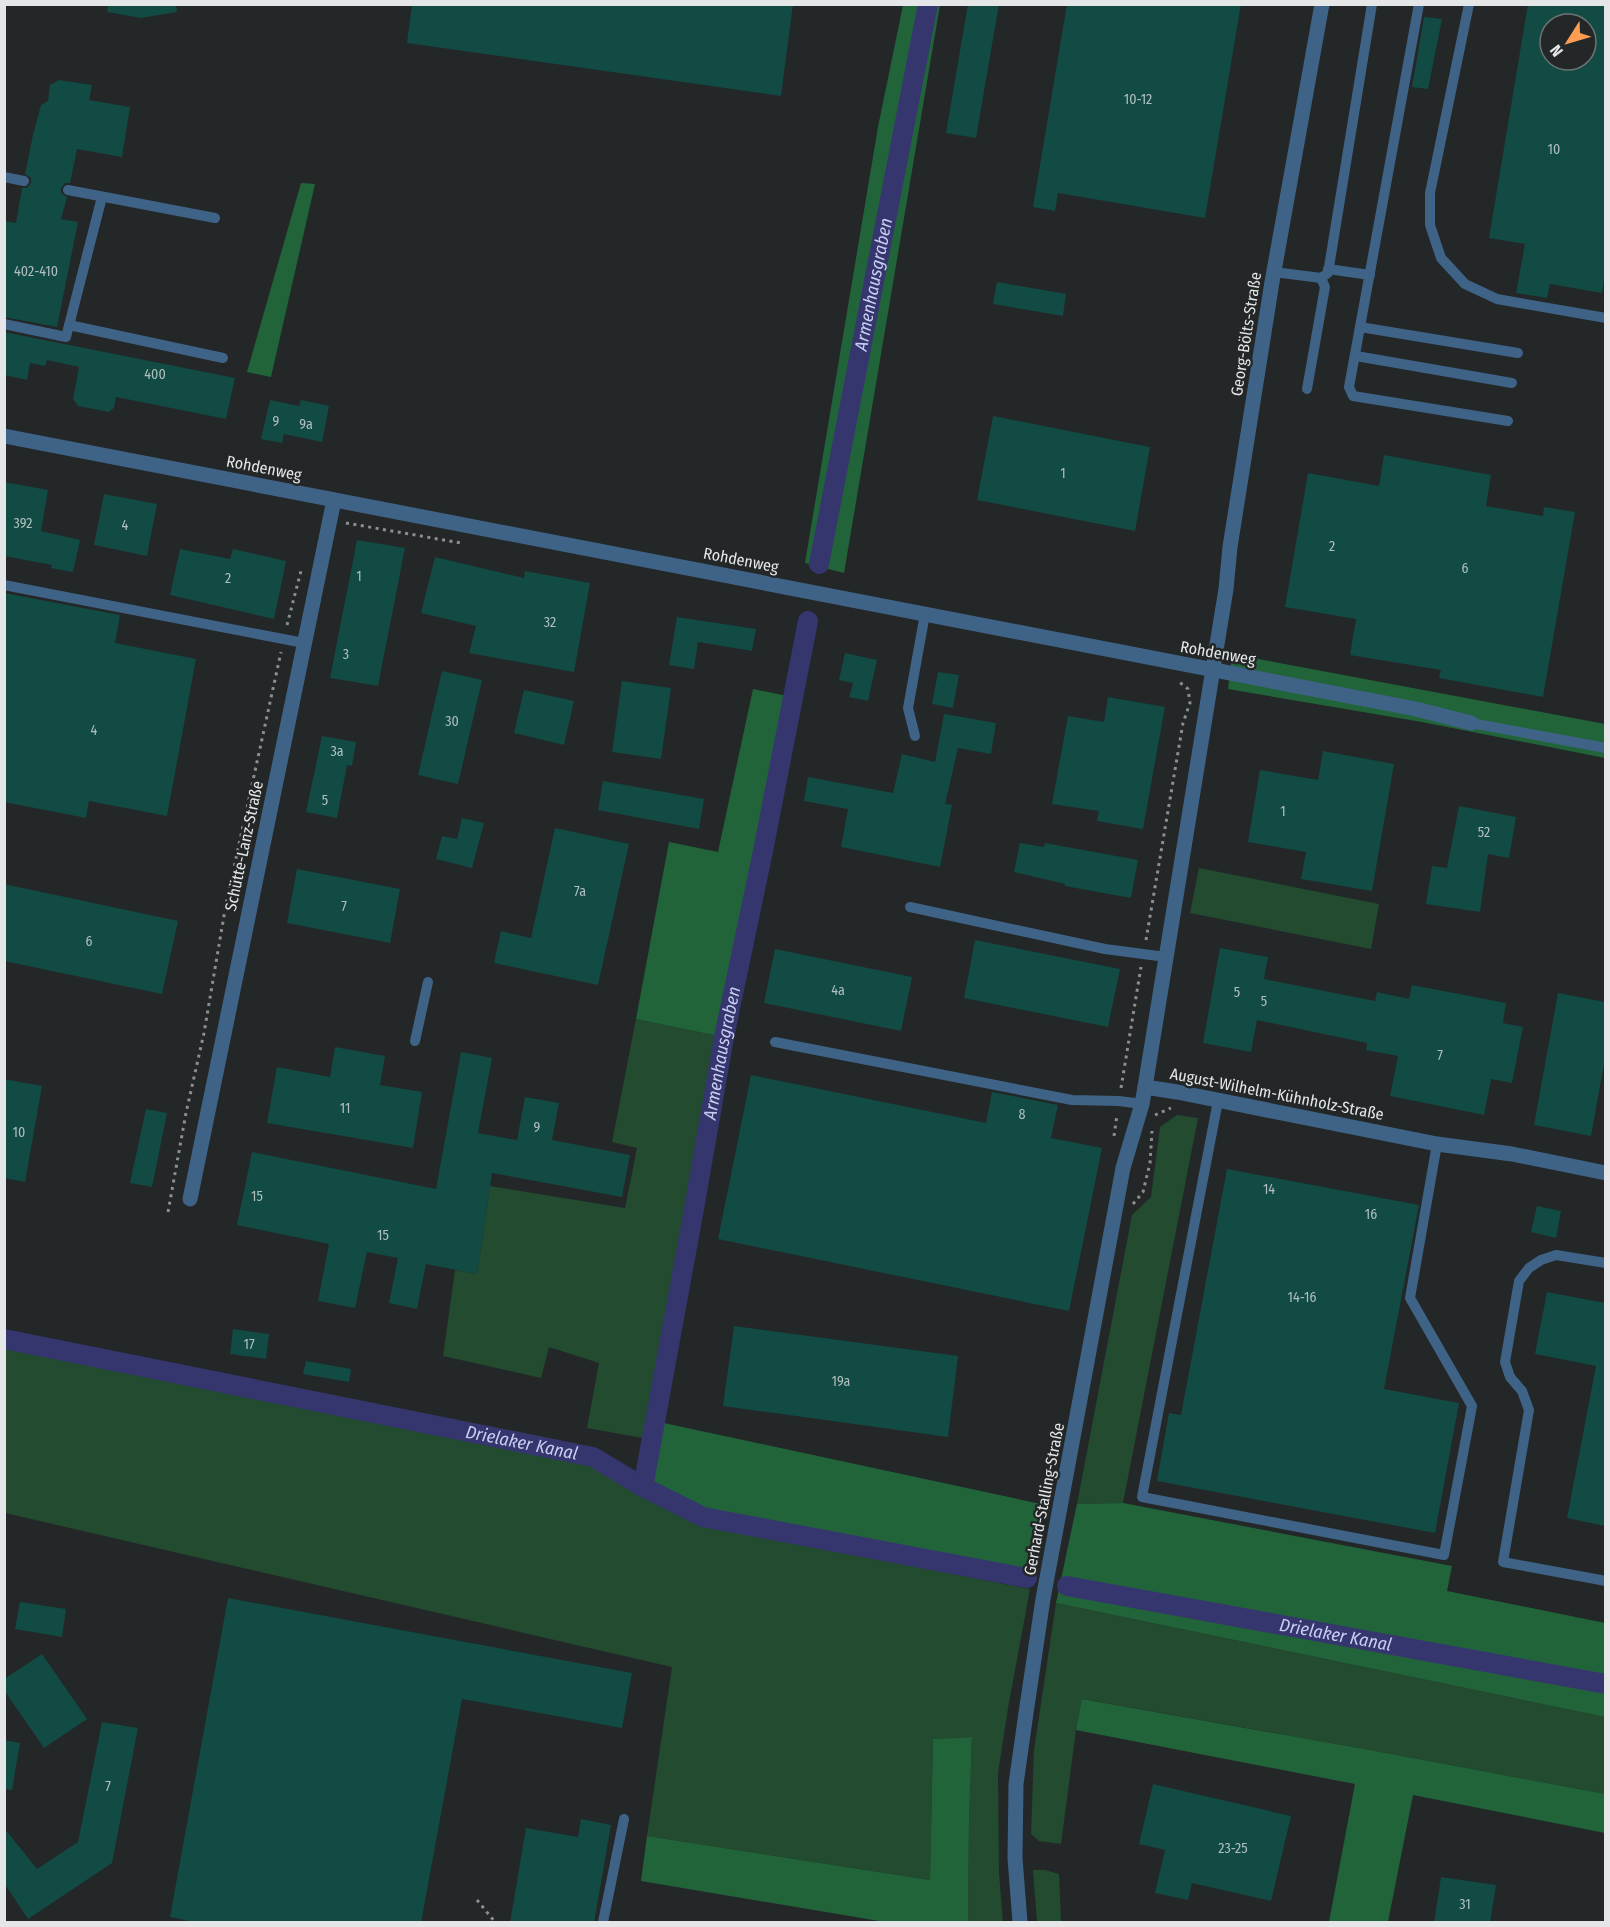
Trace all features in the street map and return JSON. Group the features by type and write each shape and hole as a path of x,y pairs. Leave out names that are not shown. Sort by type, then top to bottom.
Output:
{"street":[{"name":"Georg-Bölts-Straße","path":"1213,670 1274,272 1322,4"},
{"name":"Rohdenweg","path":"4,436 1416,709 1471,723"},
{"name":"Schütte-Lanz-Straße","path":"190,1199 334,500"},
{"name":"August-Wilhelm-Kühnholz-Straße","path":"1213,670 1145,1087 1437,1144 1512,1154 1605,1173"},
{"name":"Gerhard-Stalling-Straße","path":"1020,1923 1015,1858 1016,1784 1026,1713 1044,1599 1123,1168 1145,1087"}],"lane":[{"path":"1307,389 1372,4"},
{"path":"1419,4 1349,387 1353,396 1508,421"},
{"path":"1469,4 1430,193 1430,225 1441,258 1465,284 1497,299 1605,318"},
{"path":"4,177 24,181"},
{"path":"68,190 215,218"},
{"path":"4,324 66,337 102,197"},
{"path":"1274,272 1370,275"},
{"path":"69,325 223,358"},
{"path":"1360,327 1518,353"},
{"path":"1356,356 1512,383"},
{"path":"4,585 304,643"},
{"path":"915,736 908,708 925,614"},
{"path":"1471,723 1605,748"},
{"path":"910,907 1105,948 1166,957"},
{"path":"415,1041 428,982"},
{"path":"775,1042 1072,1100 1142,1104"},
{"path":"1218,1101 1142,1497 1444,1555 1472,1406 1410,1298 1437,1144"},
{"path":"1605,1263 1556,1255 1541,1260 1529,1268 1520,1281 1505,1362 1510,1377 1522,1391 1530,1410 1503,1562 1605,1581"},
{"path":"603,1923 624,1819"}],"path":[{"path":"331,520 467,544"},
{"path":"168,1212 186,1113 204,1033 226,904 293,597 302,567"},
{"path":"1113,1142 1173,780 1183,723 1190,703 1188,689 1176,679"},
{"path":"477,1900 495,1923"}],"green space":[{"path":"903,5 940,5 844,573 805,563 878,127"},
{"path":"301,183 315,184 271,377 247,372"},
{"path":"1232,654 1605,724 1605,758 1422,722 1228,689"},
{"path":"753,689 787,696 718,1036 636,1019 669,842 718,852"},
{"path":"1199,868 1379,904 1371,949 1190,913"},
{"path":"636,1019 718,1036 648,1439 587,1428 599,1363 549,1347 541,1378 443,1356 455,1270 477,1274 490,1186 625,1208 637,1148 612,1142"},
{"path":"1177,1115 1198,1118 1123,1503 1077,1504 1132,1215 1151,1197 1160,1127"},
{"path":"5,1348 590,1463 706,1526 1030,1589 998,1773 999,1873 1003,1922 968,1922 972,1737 933,1739 930,1880 647,1836 672,1667 5,1513"},
{"path":"659,1422 1041,1504 1029,1573 703,1511 649,1483"},
{"path":"1123,1503 1452,1566 1447,1591 1605,1623 1605,1717 1056,1603 1077,1504"},
{"path":"1056,1603 1605,1717 1605,1794 1083,1699 1076,1730 1061,1844 1039,1841 1031,1834 1034,1750"},
{"path":"1082,1699 1605,1794 1605,1833 1413,1795 1388,1922 1329,1922 1355,1784 1076,1730"},
{"path":"972,1737 968,1922 885,1922 641,1881 647,1836 930,1880 933,1739"},
{"path":"1033,1870 1045,1870 1059,1874 1061,1922 1037,1922"}],"building":[{"path":"108,4 176,4 177,12 141,18 107,12"},
{"path":"412,4 793,4 781,96 407,43"},
{"path":"968,4 999,4 976,138 946,133"},
{"path":"1067,4 1241,4 1205,218 1058,193 1055,211 1033,207"},
{"path":"1528,4 1605,4 1605,273 1602,293 1550,284 1547,298 1516,293 1525,244 1489,238"},
{"path":"1424,17 1442,19 1428,89 1412,87"},
{"path":"59,80 92,85 89,100 130,107 122,157 77,149 70,183 65,183 61,188 61,193 67,197 61,219 78,222 57,327 4,317 4,221 16,223 22,188 27,188 31,183 31,178 25,174 41,105 48,101 50,85"},
{"path":"997,282 1066,294 1063,316 993,304"},
{"path":"4,332 235,378 226,419 116,397 114,408 109,412 78,406 73,399 79,367 47,360 45,366 30,363 27,380 4,375"},
{"path":"270,400 299,406 301,400 329,406 322,442 284,434 282,443 261,439"},
{"path":"993,416 1150,447 1135,531 977,500"},
{"path":"1384,455 1491,475 1486,506 1543,516 1544,507 1575,512 1543,697 1439,678 1441,670 1350,655 1356,619 1285,607 1308,473 1379,486"},
{"path":"4,482 48,490 41,531 80,540 73,572 51,568 52,565 4,556"},
{"path":"104,494 157,504 147,556 94,545"},
{"path":"357,540 405,548 378,686 330,678"},
{"path":"180,549 230,559 233,549 286,561 274,619 170,595"},
{"path":"435,557 524,578 525,571 590,583 574,672 469,653 476,626 421,613"},
{"path":"4,593 120,615 115,643 196,659 167,816 89,801 86,818 4,802"},
{"path":"677,617 756,629 752,651 698,642 694,669 669,665"},
{"path":"845,653 877,660 868,701 849,697 853,683 839,680"},
{"path":"442,671 482,680 458,784 418,775"},
{"path":"938,672 959,675 953,708 932,704"},
{"path":"622,681 671,688 661,759 612,752"},
{"path":"524,690 574,701 564,745 514,733"},
{"path":"1108,697 1165,707 1143,829 1097,821 1099,811 1052,804 1068,716 1104,722"},
{"path":"944,714 996,723 991,754 958,748 945,804 952,805 940,867 841,847 848,809 804,801 808,777 893,793 902,754 935,762"},
{"path":"322,736 356,742 352,766 347,765 337,818 306,812"},
{"path":"1323,751 1394,764 1372,891 1301,879 1306,852 1248,842 1260,770 1318,780"},
{"path":"603,781 704,799 699,829 598,810"},
{"path":"1459,806 1516,817 1509,858 1488,854 1480,912 1426,904 1432,866 1447,868"},
{"path":"462,818 484,823 472,868 436,859 442,836 457,839"},
{"path":"555,828 629,844 598,985 494,963 501,931 531,938"},
{"path":"1020,843 1044,847 1045,843 1138,860 1131,898 1065,886 1065,884 1014,872"},
{"path":"297,869 400,889 390,943 287,923"},
{"path":"4,884 178,921 162,994 4,961"},
{"path":"975,940 1120,969 1108,1027 964,998"},
{"path":"1220,948 1268,957 1264,979 1375,1001 1377,992 1409,999 1412,985 1506,1003 1503,1023 1523,1027 1512,1083 1491,1079 1484,1115 1390,1096 1398,1056 1366,1050 1367,1043 1257,1020 1251,1052 1203,1043"},
{"path":"775,949 912,977 901,1031 764,1003"},
{"path":"1558,993 1605,1002 1605,1058 1591,1136 1534,1125"},
{"path":"335,1047 385,1056 380,1085 422,1092 413,1148 267,1123 277,1067 330,1077"},
{"path":"461,1052 492,1058 478,1133 517,1140 525,1097 559,1103 552,1140 630,1155 622,1197 492,1173 477,1274 426,1264 417,1309 389,1303 398,1258 367,1252 355,1308 318,1301 329,1244 237,1225 252,1152 436,1189"},
{"path":"751,1075 986,1123 992,1092 1058,1105 1051,1138 1102,1148 1069,1311 718,1239"},
{"path":"4,1079 42,1086 25,1182 4,1178"},
{"path":"146,1109 167,1113 152,1187 130,1183"},
{"path":"1227,1169 1419,1205 1384,1389 1459,1403 1435,1533 1157,1481 1169,1413 1181,1415"},
{"path":"1537,1206 1561,1211 1556,1238 1531,1232"},
{"path":"1547,1292 1605,1303 1605,1526 1567,1518 1596,1366 1535,1354"},
{"path":"734,1326 958,1356 948,1437 723,1406"},
{"path":"233,1329 269,1334 266,1359 230,1354"},
{"path":"306,1361 351,1369 349,1382 303,1374"},
{"path":"228,1598 632,1673 622,1728 462,1699 421,1923 199,1923 170,1917"},
{"path":"20,1602 66,1609 62,1637 15,1629"},
{"path":"42,1654 87,1719 44,1748 4,1690 4,1679"},
{"path":"102,1722 138,1728 112,1863 28,1919 4,1883 4,1828 37,1869 78,1842"},
{"path":"4,1740 20,1743 12,1790 4,1789"},
{"path":"1153,1784 1291,1816 1271,1901 1192,1883 1188,1900 1155,1893 1165,1850 1139,1844"},
{"path":"581,1819 611,1825 594,1923 510,1923 526,1828 578,1837"},
{"path":"1441,1877 1496,1885 1490,1923 1434,1923"}],"waterway":[{"name":"Armenhausgraben","path":"819,564 928,4"},
{"name":"Armenhausgraben","path":"643,1487 724,1037 808,621"},
{"name":"Drielaker Kanal","path":"4,1339 593,1457 643,1487 703,1517 1027,1578"},
{"name":"Drielaker Kanal","path":"1067,1586 1606,1684"}]}
